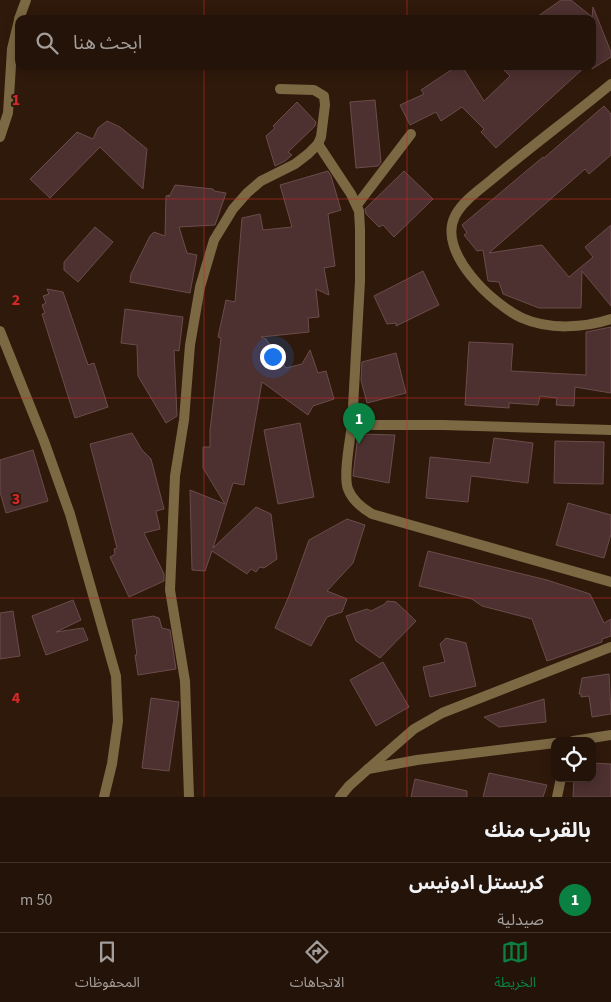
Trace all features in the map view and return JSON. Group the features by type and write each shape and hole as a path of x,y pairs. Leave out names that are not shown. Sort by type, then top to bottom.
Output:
{"street":[{"path":"20,15 26,0"},
{"path":"0,137 8,113 12,49 15,36"},
{"path":"611,84 469,199 456,214 450,228 453,242 462,263 491,298 522,318 549,325 575,326 611,319"},
{"path":"190,797 185,681 170,590 175,476 184,420 190,345 200,287 214,240 233,209 247,193 261,182 295,164 308,154 322,137 324,96 314,90 280,89"},
{"path":"357,205 411,134"},
{"path":"318,144 357,205 360,228 360,281 352,426 346,477 347,488 360,507 372,514 611,582"},
{"path":"0,331 44,441 70,514 116,676 118,721 112,764 104,797"},
{"path":"352,426 443,425 611,430"},
{"path":"340,797 368,768 414,729 442,713 611,647"},
{"path":"596,737 611,735"},
{"path":"368,768 551,743"},
{"path":"557,797 560,782"}],"building":[{"path":"561,0 571,0 590,15 540,15"},
{"path":"593,7 611,52 611,57 596,66 596,15 592,15"},
{"path":"451,70 465,70 484,101 510,76 504,70 582,70 496,148 481,132 484,129 462,107 441,121 436,112 410,125 400,105 424,94 421,90"},
{"path":"375,100 381,162 378,166 356,168 350,102"},
{"path":"297,102 316,122 315,126 288,152 292,155 275,166 266,136 275,128 273,126"},
{"path":"604,106 611,114 611,155 589,174 585,169 489,253 542,245 569,277 593,257 585,247 611,225 611,306 582,271 581,308 539,308 503,294 499,282 488,281 483,250 477,251 464,235 467,233 462,225"},
{"path":"107,121 120,127 147,149 143,189 100,147 50,198 30,179 77,132 93,139 98,128"},
{"path":"328,171 341,210 328,214 335,266 324,268 329,295 316,289 319,317 308,318 309,332 261,337 266,339 286,368 302,364 310,350 318,373 326,371 334,399 313,406 308,415 262,382 244,485 233,483 213,548 256,507 271,514 277,559 264,568 260,567 256,572 251,569 247,574 212,551 205,571 192,570 190,490 225,504 203,468 203,447 210,447 210,430 221,338 218,337 226,300 235,302 242,218 260,214 263,230 292,227 280,185"},
{"path":"404,171 433,199 394,237 383,225 379,227 366,214 365,209"},
{"path":"175,185 213,189 214,191 226,193 215,225 179,227 187,253 197,255 190,293 130,282 131,274 150,236 154,232 165,236 166,196 169,195 169,197"},
{"path":"95,227 113,242 78,282 64,270 64,262"},
{"path":"423,271 439,305 396,326 396,323 387,324 374,296"},
{"path":"47,289 63,292 88,365 94,363 108,407 75,418 42,314 45,313 42,305 46,303 43,296 49,294"},
{"path":"125,309 183,317 179,351 174,350 177,416 166,423 138,376 137,345 121,343"},
{"path":"611,327 611,393 575,387 574,406 556,405 557,398 540,396 538,405 509,403 509,408 465,405 469,342 513,344 511,371 586,375 586,332"},
{"path":"396,353 406,393 367,403 361,380 362,362"},
{"path":"300,423 314,497 278,504 264,430"},
{"path":"132,433 142,450 151,459 164,509 156,511 160,529 144,533 164,574 164,581 129,597 110,557 115,554 114,549 117,548 90,444"},
{"path":"358,434 395,435 389,483 353,476"},
{"path":"494,438 533,443 528,483 471,476 468,502 426,498 430,457 490,463"},
{"path":"555,441 604,442 603,484 554,483"},
{"path":"33,450 48,501 6,513 0,492 0,460"},
{"path":"568,503 611,515 611,534 604,558 556,545"},
{"path":"347,519 365,525 353,563 327,591 347,599 342,612 327,617 311,646 275,628 289,596 309,540"},
{"path":"428,551 547,580 590,594 604,623 611,619 611,636 602,639 602,642 547,661 532,619 482,606 472,599 419,586"},
{"path":"73,600 81,620 56,632 83,628 88,640 46,655 32,616"},
{"path":"387,601 396,602 416,621 380,658 356,641 346,616 367,609 371,611"},
{"path":"13,611 20,656 0,659 0,613"},
{"path":"153,616 159,618 162,628 170,630 176,669 138,675 132,620"},
{"path":"446,638 466,643 476,686 430,697 423,667 445,662 440,644"},
{"path":"383,662 409,707 376,726 350,680"},
{"path":"609,674 611,714 592,717 589,696 581,697 581,694 579,694 582,678"},
{"path":"151,698 179,702 169,771 142,768"},
{"path":"544,699 546,722 499,727 484,717"},
{"path":"596,763 611,764 611,797 573,797 574,782 596,782"},
{"path":"489,773 547,785 543,797 483,797"},
{"path":"415,779 467,791 467,797 411,797"}],"place":[{"name":"كريستل ادونيس","path":"359,444"}]}
